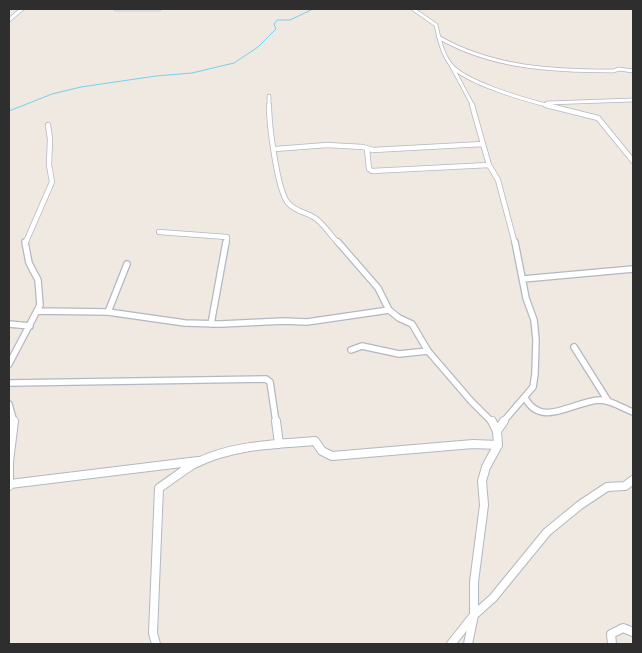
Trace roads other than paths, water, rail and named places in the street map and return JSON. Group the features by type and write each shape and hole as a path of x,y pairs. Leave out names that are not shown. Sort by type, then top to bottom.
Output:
{"street":[{"path":"9,20 22,9"},
{"path":"116,9 160,9"},
{"path":"413,9 436,25 438,37 473,106 489,165 498,180 512,227 526,298 534,320 536,374 532,387 497,431"},
{"path":"438,37 455,49 517,65 547,70 601,72 620,69 633,71"},
{"path":"451,65 468,76 502,92 598,118 633,161"},
{"path":"270,96 269,119 277,170 287,202 296,210 315,218 357,263 378,288 389,310 399,318 412,324 428,351 470,401 491,419 497,431 498,445 486,467 482,481 484,505 474,582 474,615 468,644"},
{"path":"545,104 590,100 633,100"},
{"path":"9,364 11,355 38,311 39,286 29,264 25,242 52,182 49,163 51,138 48,125"},
{"path":"274,150 327,145 336,147 364,147 367,150 483,144"},
{"path":"367,150 369,170 372,171 489,165"},
{"path":"159,232 227,237 211,324"},
{"path":"108,312 127,264"},
{"path":"523,279 633,269"},
{"path":"38,311 108,312 185,323 211,324 308,322 389,310"},
{"path":"9,324 30,326"},
{"path":"351,350 354,347 365,346 400,354 428,351"},
{"path":"574,347 608,400 633,412"},
{"path":"9,383 266,379 270,382 279,444"},
{"path":"525,398 528,407 546,414 564,410 584,402 608,400"},
{"path":"9,404 14,421 9,462 9,486 200,461 219,454 279,444 314,441 322,451 332,456 473,444 498,445"},
{"path":"156,644 153,633 159,488 200,461"},
{"path":"451,644 474,615 493,598 547,532 580,505 607,487 625,486 633,480"},
{"path":"612,644 611,634 623,628 633,632"}],"waterway":[{"path":"9,111 52,94 81,87 156,76 192,73 234,63 258,47 276,29 274,24 277,20 290,20 313,9"}]}
